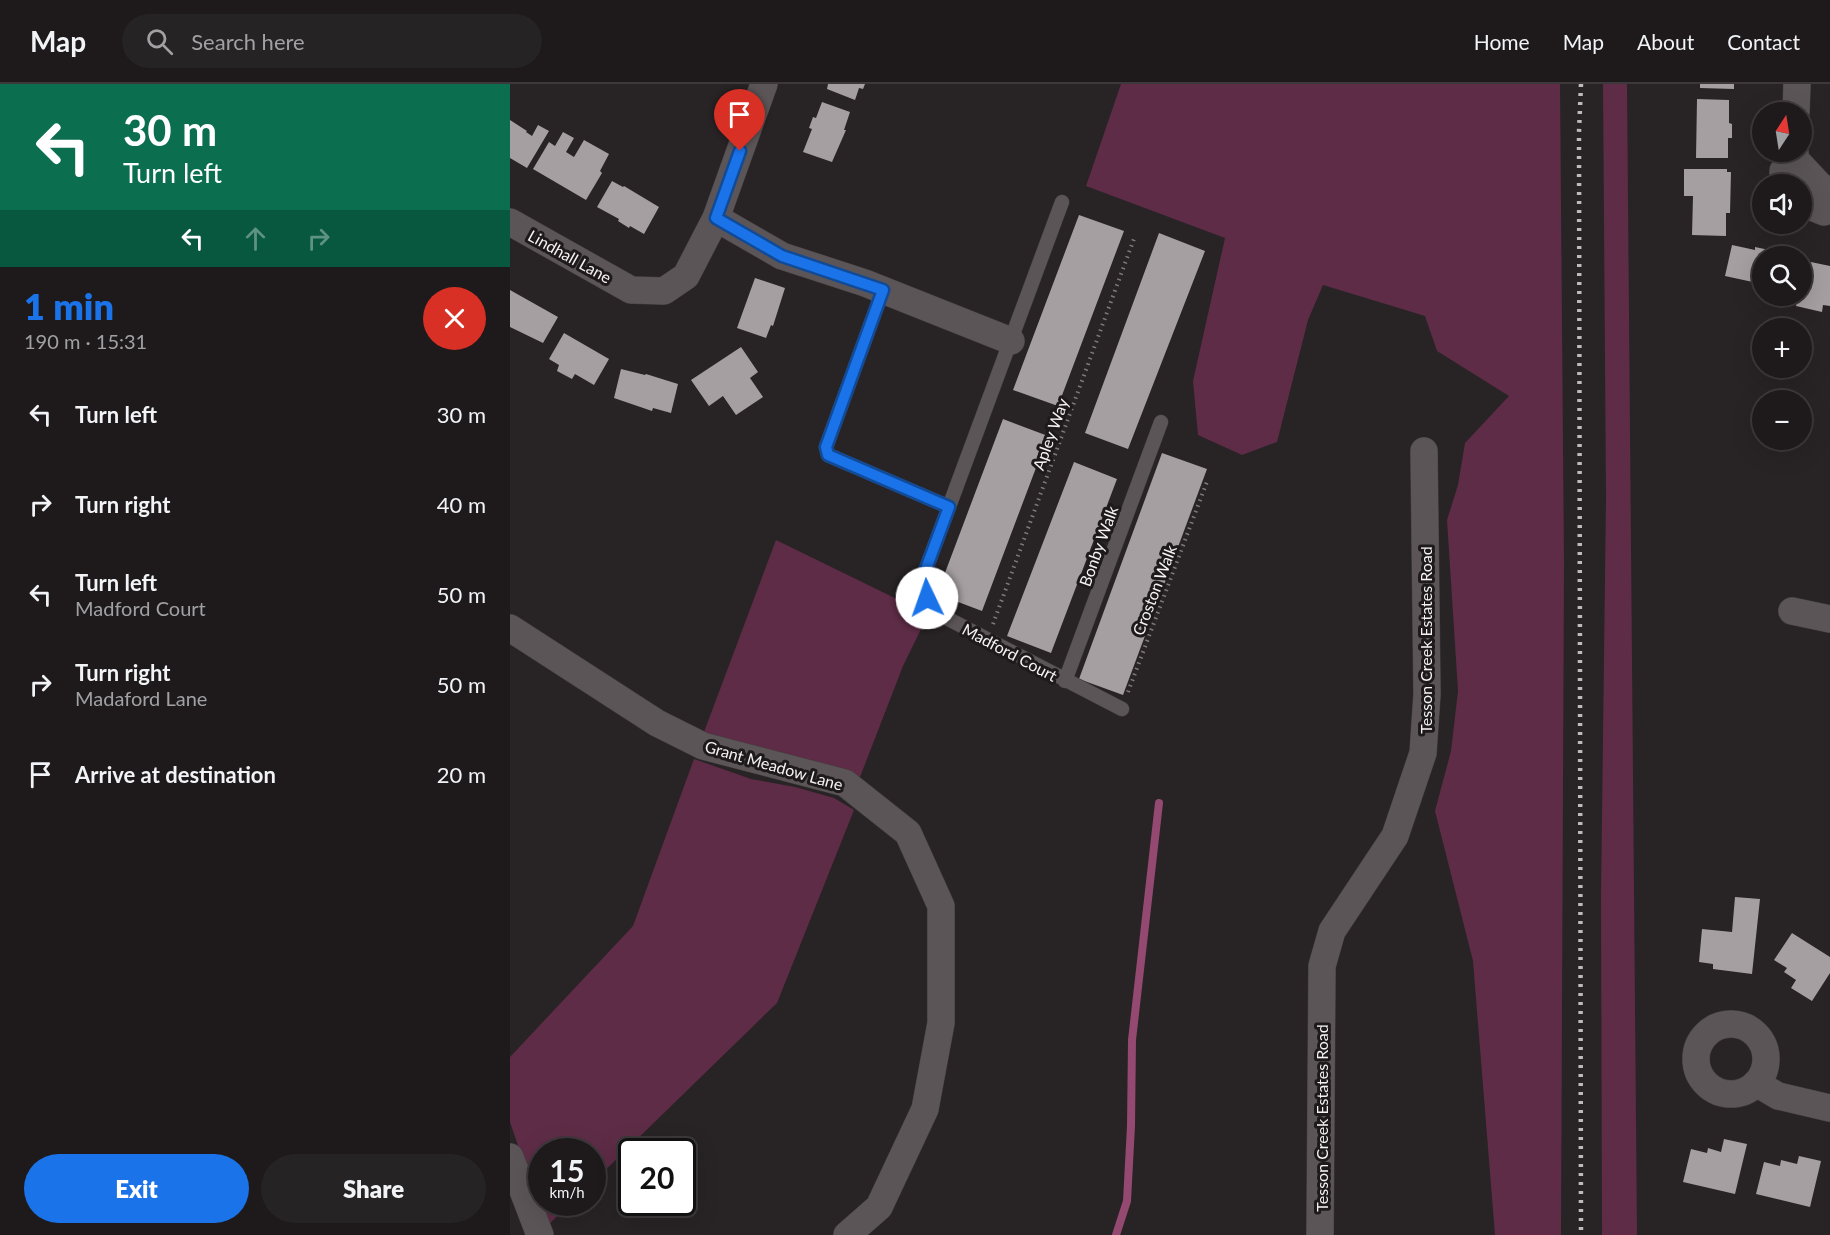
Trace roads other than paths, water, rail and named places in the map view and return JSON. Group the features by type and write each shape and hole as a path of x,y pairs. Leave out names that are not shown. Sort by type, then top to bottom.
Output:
{"street":[{"path":"764,84 716,218 782,256 883,290 1011,341"},
{"path":"1796,102 1797,84"},
{"path":"1801,162 1821,187 1830,190"},
{"path":"1812,207 1824,212 1830,210"},
{"name":"Lindhall Lane","path":"510,222 631,290 664,291 686,276 716,218"},
{"name":"Tesson Creek Estates Road","path":"1320,1235 1322,966 1332,931 1395,836 1423,753 1427,694 1424,451"},
{"path":"1792,611 1830,619"},
{"name":"Grant Meadow Lane","path":"510,628 657,723 703,746 845,783 908,832 941,906 941,1023 925,1109 879,1207 860,1231"},
{"path":"1756,1083 1778,1096 1830,1108"},
{"path":"510,1157 540,1235"}],"lane":[{"name":"Madford Court","path":"1062,202 920,585 933,612 1122,709"},
{"path":"883,290 826,447 828,455 949,507"},
{"name":"Bonby Walk","path":"1065,681 1161,422"}],"waterway":[{"path":"1116,1235 1127,1201 1132,1040 1159,803"}],"railway":[{"path":"1581,84 1579,132 1581,1235"}]}
